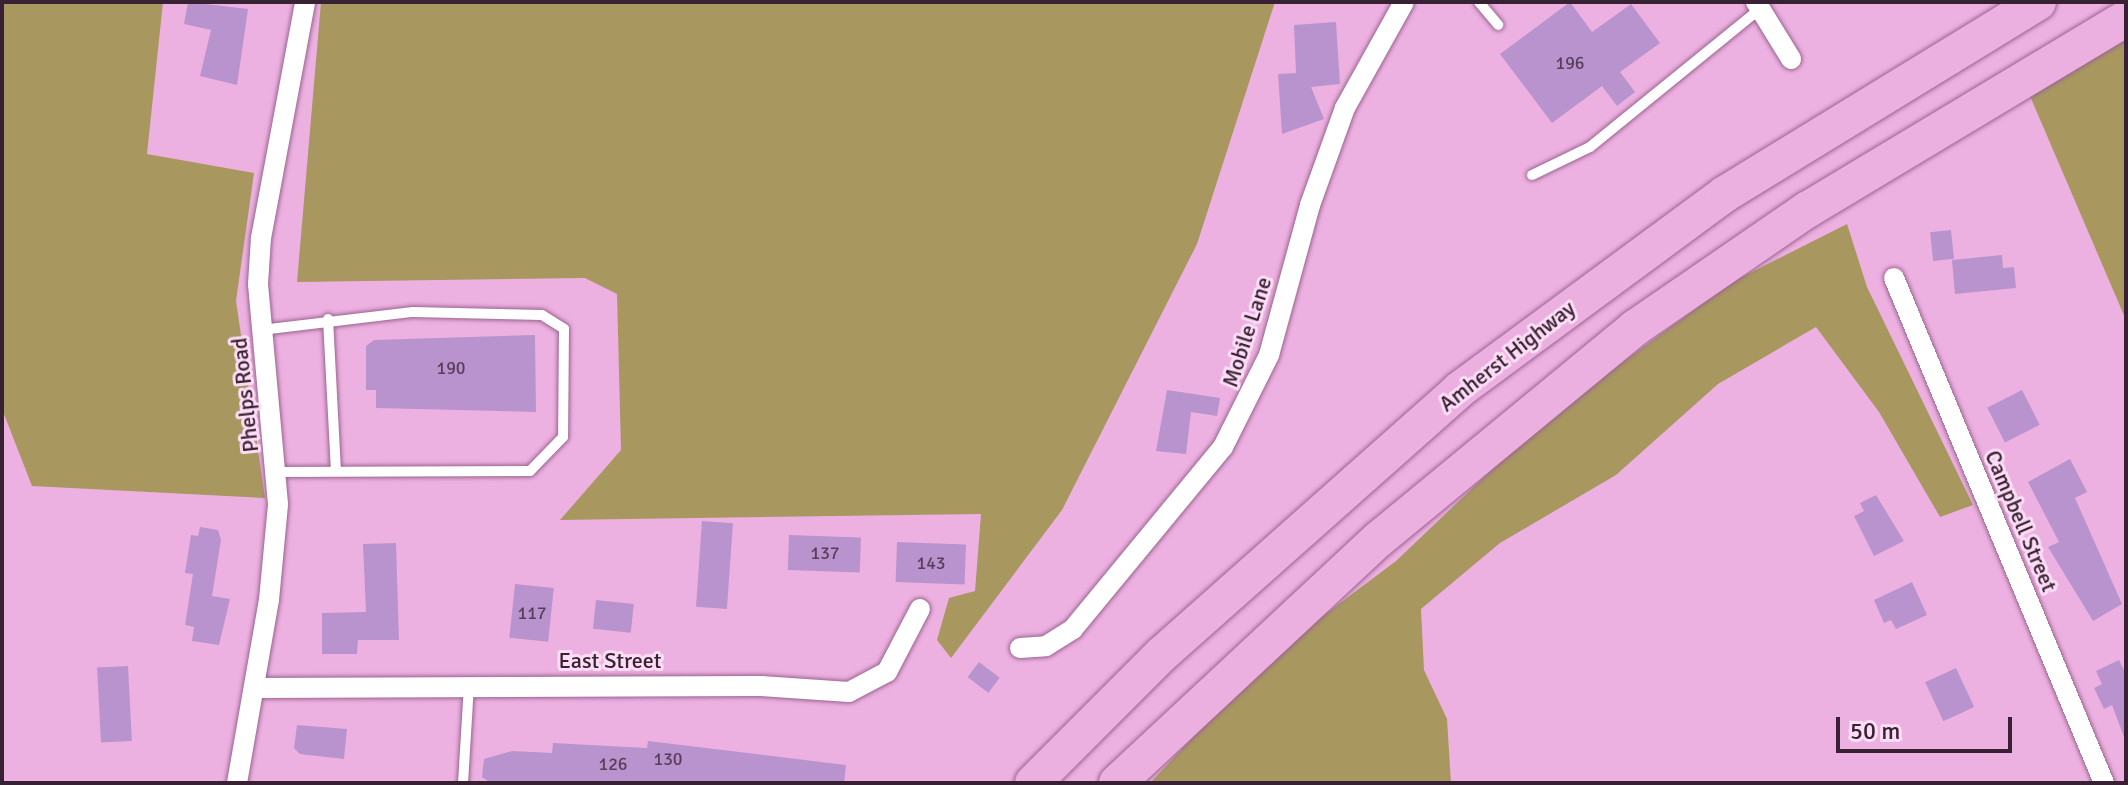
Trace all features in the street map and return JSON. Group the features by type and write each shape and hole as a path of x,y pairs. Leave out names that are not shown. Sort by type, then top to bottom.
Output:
{"highway":[{"name":"Amherst Highway","path":"1033,783 1161,655 1459,390 1725,194 2031,5"},
{"path":"1117,783 1390,529 1635,328 1807,210 2126,18"}],"street":[{"name":"Phelps Road","path":"237,783 269,600 277,472 261,330 261,238 305,2"},
{"name":"Mobile Lane","path":"1020,648 1046,646 1073,629 1223,447 1269,355 1310,205 1345,108 1404,2"},
{"path":"1758,6 1791,59"},
{"name":"Campbell Street","path":"1894,278 2104,783"},
{"name":"East Street","path":"255,688 469,684 849,692 887,672 920,609"}],"lane":[{"path":"1479,2 1498,25"},
{"path":"1532,175 1590,147 1758,6"},
{"path":"261,330 328,319 413,312 542,315 564,329 563,437 536,468 510,474 277,472"},
{"path":"328,319 336,471"},
{"path":"463,783 469,684"}],"shaded area":[{"path":"2,2 163,2 147,154 254,173 236,301 265,498 32,486 2,409"},
{"path":"321,2 1275,2 1197,244 1062,510 951,658 937,640 949,598 975,591 981,514 560,520 621,450 617,294 585,278 297,282"},
{"path":"2126,30 2126,320 2030,96"},
{"path":"1847,224 1867,287 1973,505 1940,517 1879,412 1816,327 1718,384 1616,475 1500,543 1421,609 1424,670 1447,719 1451,783 1150,783 1267,658 1396,561 1545,419 1732,282"}],"building":[{"path":"188,2 248,9 237,85 200,76 211,30 184,24"},
{"path":"1570,2 1592,32 1631,4 1660,43 1620,72 1635,92 1617,106 1602,86 1552,123 1500,54"},
{"path":"1336,22 1340,84 1311,87 1324,119 1282,134 1278,74 1296,73 1294,25"},
{"path":"1951,230 1954,259 1933,261 1930,232"},
{"path":"2002,255 2003,268 2014,267 2016,288 1955,294 1952,260"},
{"path":"535,335 536,412 376,408 376,390 366,390 366,346 374,340"},
{"path":"1167,390 1220,398 1217,416 1191,412 1186,454 1156,451"},
{"path":"2022,390 2040,425 2005,442 1987,408"},
{"path":"2070,459 2087,492 2075,498 2122,604 2093,621 2048,547 2059,542 2028,482"},
{"path":"1876,495 1904,541 1874,556 1854,516 1864,511 1860,503"},
{"path":"702,521 733,523 727,609 696,607"},
{"path":"200,527 218,530 221,540 212,596 230,599 219,645 192,641 194,627 185,625 193,574 185,573 191,535 198,536"},
{"path":"789,535 861,538 860,572 788,570"},
{"path":"897,542 966,544 965,584 896,582"},
{"path":"396,543 399,640 358,640 357,654 322,654 322,613 366,612 363,544"},
{"path":"1912,582 1927,615 1896,629 1891,620 1884,623 1874,600"},
{"path":"515,584 554,588 548,642 509,638"},
{"path":"596,600 634,604 631,633 593,629"},
{"path":"2119,660 2126,674 2124,737 2112,705 2104,709 2094,688 2102,684 2096,671"},
{"path":"979,662 1000,678 988,693 968,677"},
{"path":"128,666 132,741 101,743 97,668"},
{"path":"1956,668 1974,707 1943,721 1925,682"},
{"path":"297,725 347,729 344,759 300,754 294,748"},
{"path":"648,741 846,765 844,783 491,783 482,777 484,759 512,751 552,753 553,743 647,748"}]}
